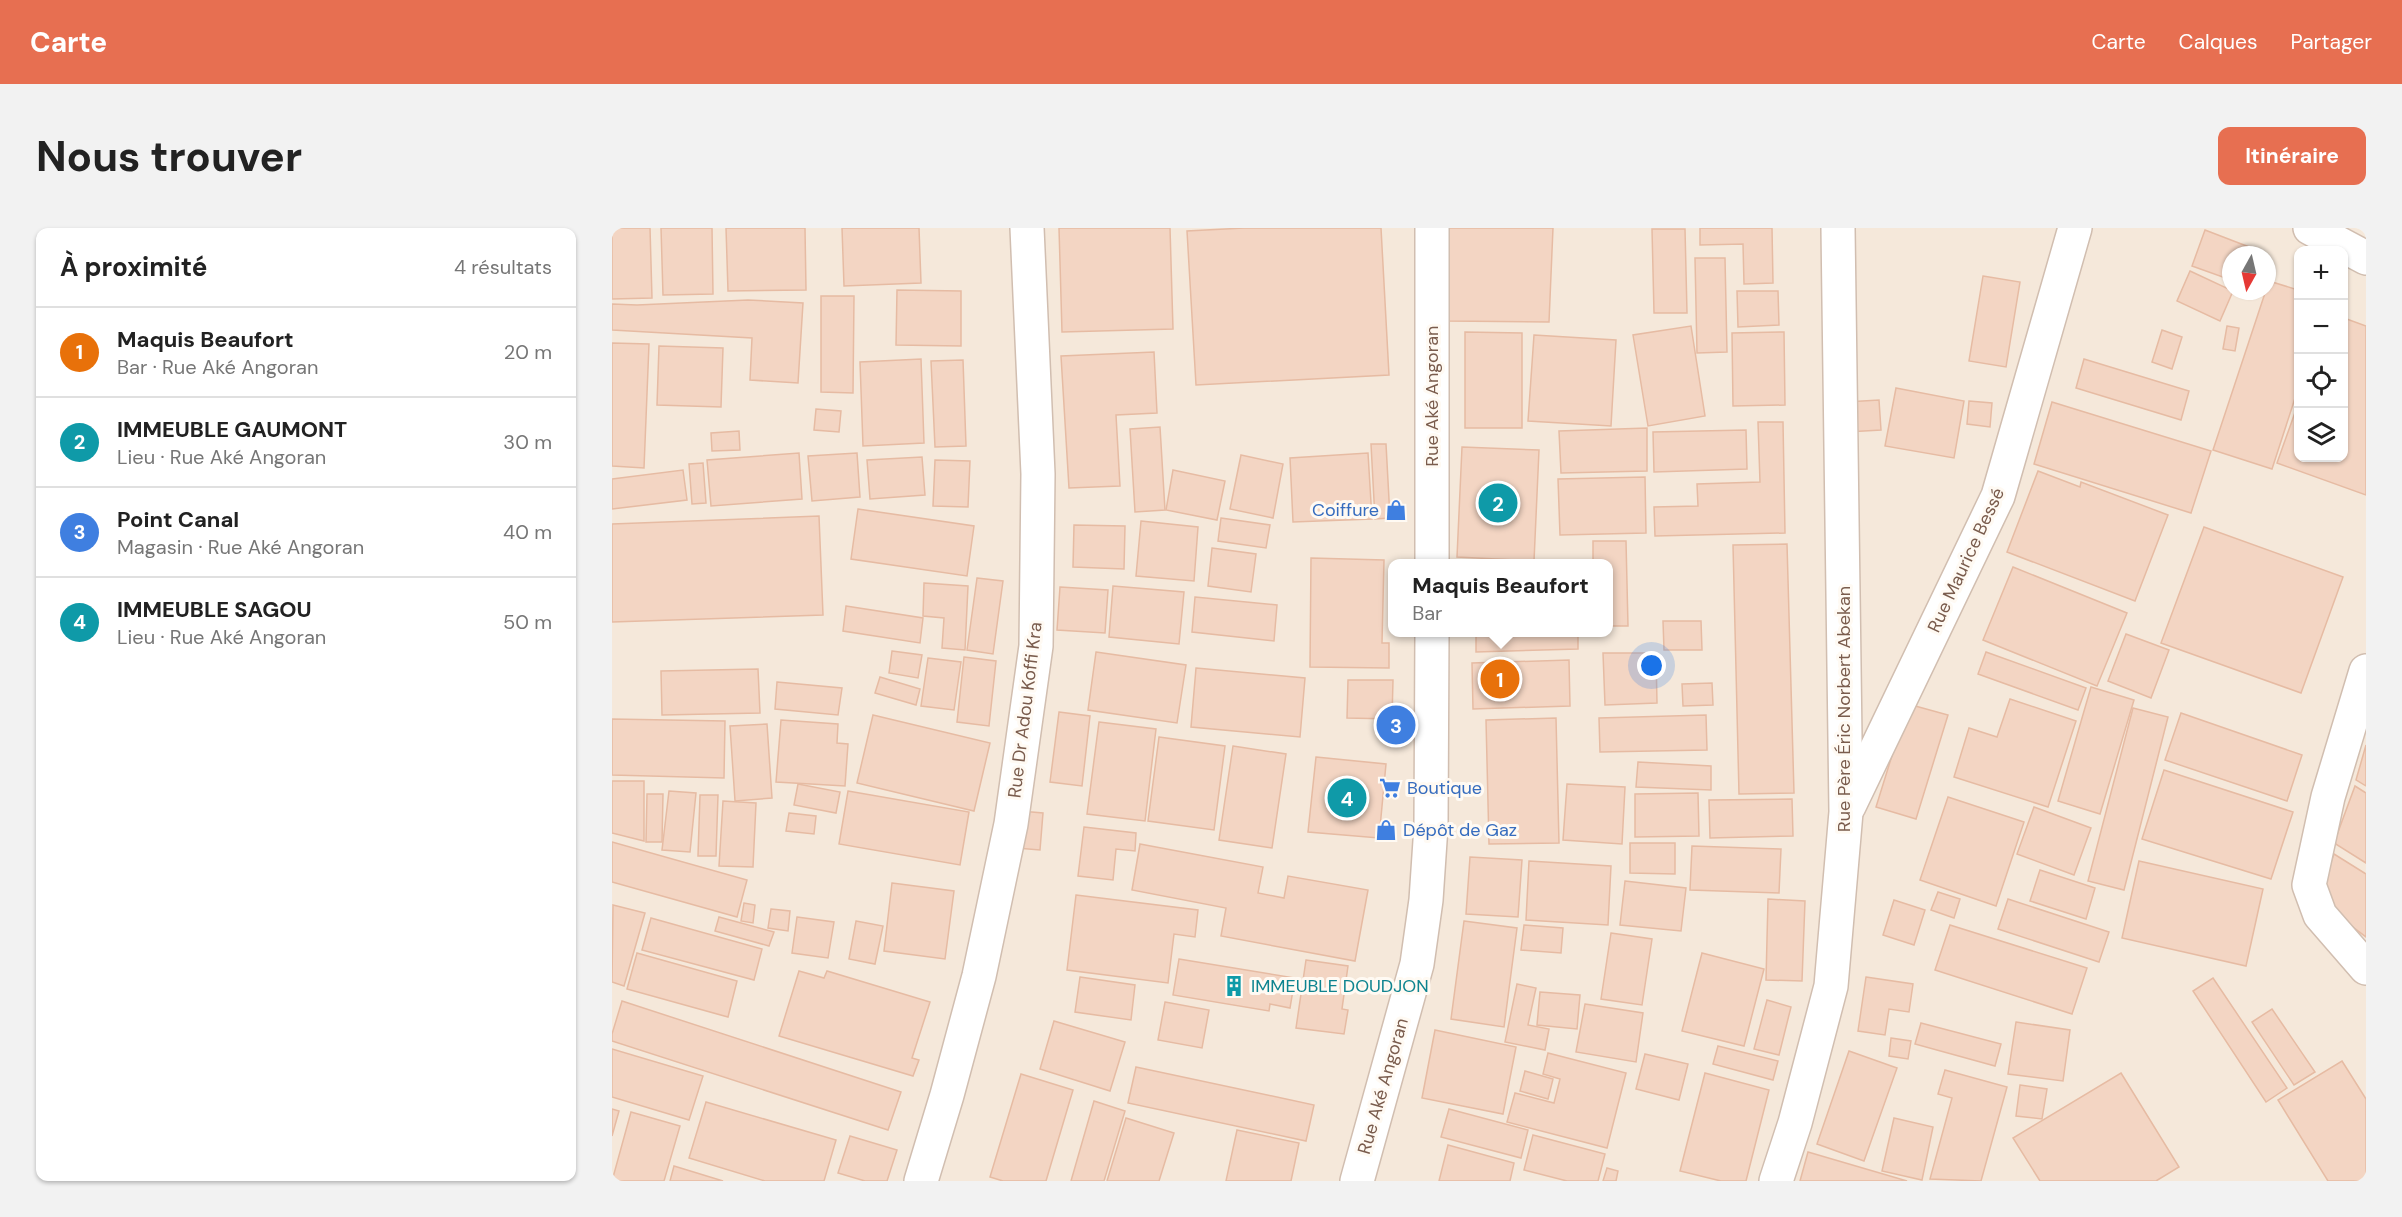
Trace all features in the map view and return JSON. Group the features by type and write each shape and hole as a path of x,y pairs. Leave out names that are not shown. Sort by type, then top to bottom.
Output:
{"street":[{"name":"Rue Dr Adou Koffi Kra","path":"921,1181 947,1095 984,953 1011,824 1036,646 1038,474 1027,228"},
{"name":"Rue Aké Angoran","path":"1432,228 1432,559"},
{"name":"Rue Père Éric Norbert Abekan","path":"1776,1181 1795,1123 1832,986 1846,812 1838,228"},
{"name":"Rue Maurice Bessé","path":"1846,812 1998,496 2075,228"},
{"path":"2310,228 2366,258"},
{"name":"Rue Aké Angoran","path":"1357,1181 1417,964 1426,900 1431,826 1431,637"},
{"path":"2366,671 2328,797 2309,885 2320,915 2366,968"}],"shaded area":[{"path":"612,228 2366,228 2366,1181 612,1181"}],"building":[{"path":"612,228 650,228 652,298 612,299"},
{"path":"661,228 712,228 713,294 663,295"},
{"path":"726,228 805,228 806,290 728,291"},
{"path":"842,228 919,228 921,283 844,286"},
{"path":"1059,228 1170,228 1173,329 1062,332"},
{"path":"1244,228 1381,228 1389,375 1196,385 1187,231"},
{"path":"1449,228 1553,228 1549,322 1447,321"},
{"path":"1700,228 1772,228 1773,283 1744,284 1743,244 1700,245"},
{"path":"1652,229 1685,229 1687,313 1654,313"},
{"path":"2205,230 2247,246 2222,246 2222,277 2192,266"},
{"path":"1695,258 1725,258 1727,352 1697,353"},
{"path":"2190,271 2222,286 2222,300 2229,300 2220,321 2177,301"},
{"path":"1983,276 2020,282 2006,367 1969,361"},
{"path":"2276,283 2294,289 2294,401 2272,469 2213,450 2263,300 2276,300"},
{"path":"897,290 961,291 961,346 896,345"},
{"path":"1737,291 1778,291 1779,325 1738,327"},
{"path":"821,296 854,296 853,393 821,392"},
{"path":"748,300 803,303 798,383 750,380 752,338 612,330 612,304"},
{"path":"2348,319 2366,326 2366,495 2277,463 2294,415 2294,462 2348,462"},
{"path":"1691,326 1705,416 1648,426 1633,335"},
{"path":"2227,326 2239,328 2235,351 2223,349"},
{"path":"2162,330 2182,337 2172,369 2152,362"},
{"path":"1465,332 1522,333 1522,428 1465,428"},
{"path":"1784,332 1785,405 1733,406 1732,333"},
{"path":"1534,335 1616,340 1611,426 1528,421"},
{"path":"612,343 649,344 644,468 612,466"},
{"path":"659,346 723,348 721,407 657,405"},
{"path":"1154,352 1157,413 1116,415 1120,486 1069,488 1061,356"},
{"path":"921,359 924,443 863,446 860,362"},
{"path":"2084,359 2189,391 2181,420 2076,388"},
{"path":"963,360 966,446 935,447 931,361"},
{"path":"1896,388 1964,401 1954,458 1885,446"},
{"path":"1879,400 1881,430 1847,432 1846,402"},
{"path":"1969,401 1992,403 1990,427 1967,424"},
{"path":"2052,402 2211,451 2191,513 2034,464"},
{"path":"816,409 841,411 839,432 814,430"},
{"path":"1758,422 1783,422 1785,533 1655,536 1654,507 1698,506 1697,484 1760,482"},
{"path":"1160,427 1165,510 1135,512 1130,429"},
{"path":"1647,428 1647,471 1561,473 1559,431"},
{"path":"1746,430 1747,469 1654,472 1653,432"},
{"path":"739,431 740,450 712,451 711,433"},
{"path":"1371,444 1386,444 1390,518 1375,519"},
{"path":"1462,447 1539,450 1534,559 1457,557"},
{"path":"799,453 802,499 711,506 707,460"},
{"path":"857,453 860,497 812,501 808,456"},
{"path":"1368,453 1372,519 1293,522 1290,458"},
{"path":"1241,455 1283,464 1273,518 1230,509"},
{"path":"922,457 925,495 870,499 867,460"},
{"path":"935,460 970,461 968,507 933,506"},
{"path":"703,463 706,503 692,504 689,464"},
{"path":"683,470 687,500 612,509 612,479"},
{"path":"1173,470 1225,481 1217,520 1166,510"},
{"path":"2038,471 2080,487 2081,482 2168,515 2135,601 2007,552"},
{"path":"1645,477 1646,533 1560,535 1558,479"},
{"path":"858,509 974,526 967,576 851,559"},
{"path":"819,516 823,615 612,622 612,524"},
{"path":"1221,518 1270,525 1266,548 1218,541"},
{"path":"1141,521 1198,527 1194,581 1136,576"},
{"path":"1074,525 1125,526 1124,569 1073,567"},
{"path":"2204,527 2343,577 2301,693 2161,643"},
{"path":"1593,541 1626,541 1628,626 1613,626 1613,559 1593,559"},
{"path":"1787,544 1794,793 1739,794 1733,545"},
{"path":"1212,548 1256,554 1251,592 1208,586"},
{"path":"1311,558 1384,560 1382,643 1389,643 1389,668 1310,667"},
{"path":"2013,567 2127,613 2097,686 1983,640"},
{"path":"977,578 1003,581 993,654 967,650"},
{"path":"924,583 968,586 965,650 942,648 944,618 923,616"},
{"path":"1113,586 1184,592 1179,644 1109,637"},
{"path":"1060,587 1108,590 1105,633 1057,630"},
{"path":"1195,597 1277,605 1274,641 1192,632"},
{"path":"846,606 923,618 920,643 843,631"},
{"path":"1663,621 1701,621 1702,650 1664,650"},
{"path":"2126,634 2169,650 2151,698 2108,681"},
{"path":"1476,637 1578,637 1578,649 1476,652"},
{"path":"892,651 922,655 918,678 889,673"},
{"path":"1096,652 1186,665 1177,723 1088,710"},
{"path":"1986,652 2086,688 2078,710 1978,674"},
{"path":"1603,653 1656,653 1657,703 1605,705"},
{"path":"964,657 996,661 989,726 957,722"},
{"path":"928,658 961,662 954,710 921,706"},
{"path":"1569,660 1570,706 1473,709 1472,663"},
{"path":"1196,668 1305,678 1300,737 1191,727"},
{"path":"758,669 760,713 662,715 661,671"},
{"path":"880,677 920,689 916,705 875,693"},
{"path":"1348,680 1393,680 1392,719 1347,718"},
{"path":"777,682 842,688 838,715 775,709"},
{"path":"1712,683 1713,705 1683,706 1682,684"},
{"path":"2091,687 2134,700 2100,814 2058,801"},
{"path":"2010,699 2076,721 2048,807 1954,777 1969,728 1997,737"},
{"path":"1908,704 1948,715 1916,819 1876,807"},
{"path":"2133,708 2168,717 2124,890 2088,881"},
{"path":"1059,712 1090,716 1082,786 1050,782"},
{"path":"2181,713 2302,755 2287,801 2165,760"},
{"path":"873,715 990,743 974,811 857,783"},
{"path":"1706,715 1707,750 1600,752 1599,718"},
{"path":"1556,718 1559,843 1489,844 1486,720"},
{"path":"612,719 725,721 724,778 612,775"},
{"path":"781,720 838,724 837,743 848,744 845,786 776,782"},
{"path":"1099,722 1156,729 1145,821 1087,814"},
{"path":"767,724 772,798 735,801 730,726"},
{"path":"1159,737 1225,746 1214,830 1148,821"},
{"path":"2366,745 2366,786 2356,780"},
{"path":"1233,746 1286,754 1272,848 1219,840"},
{"path":"1316,757 1386,764 1379,838 1308,832"},
{"path":"1638,762 1711,766 1711,790 1636,787"},
{"path":"2164,770 2293,812 2271,879 2142,839"},
{"path":"612,781 644,781 644,841 612,833"},
{"path":"798,784 840,792 836,813 794,805"},
{"path":"1567,784 1625,787 1622,844 1563,840"},
{"path":"2355,786 2366,793 2366,863 2334,843"},
{"path":"669,791 696,793 690,852 662,850"},
{"path":"848,791 969,812 960,865 839,844"},
{"path":"1698,793 1699,836 1635,837 1635,794"},
{"path":"647,794 663,794 662,842 646,842"},
{"path":"700,795 718,795 716,856 698,856"},
{"path":"1948,797 2024,822 1996,906 1920,880"},
{"path":"1792,799 1793,836 1710,838 1709,800"},
{"path":"723,801 756,803 753,867 719,866"},
{"path":"2034,807 2091,828 2074,875 2017,854"},
{"path":"1020,811 1043,813 1040,850 1016,848"},
{"path":"789,813 816,816 814,834 786,831"},
{"path":"1084,827 1136,833 1135,851 1116,849 1113,880 1078,876"},
{"path":"612,842 747,880 737,917 612,882"},
{"path":"1630,843 1675,843 1675,874 1630,873"},
{"path":"1140,844 1263,867 1258,893 1284,898 1288,876 1368,890 1355,961 1221,936 1226,908 1132,890"},
{"path":"1692,846 1781,849 1779,893 1690,890"},
{"path":"2334,854 2366,874 2366,937 2317,900"},
{"path":"1470,857 1522,860 1518,917 1466,914"},
{"path":"1529,861 1611,866 1608,925 1526,920"},
{"path":"2139,861 2263,889 2246,966 2122,938"},
{"path":"2040,870 2095,888 2086,919 2030,901"},
{"path":"1625,881 1686,888 1681,931 1620,925"},
{"path":"892,883 954,891 945,959 884,951"},
{"path":"1938,892 1960,899 1954,918 1931,910"},
{"path":"1076,895 1198,910 1195,937 1174,934 1168,983 1067,970"},
{"path":"1768,899 1805,901 1802,981 1766,980"},
{"path":"2008,899 2109,932 2099,962 1998,929"},
{"path":"1894,900 1925,910 1914,945 1883,935"},
{"path":"744,903 755,905 753,923 741,921"},
{"path":"613,905 645,913 624,986 612,982"},
{"path":"771,909 790,911 788,931 768,928"},
{"path":"719,917 774,932 769,946 715,931"},
{"path":"797,917 834,922 828,958 792,953"},
{"path":"651,918 762,949 754,980 642,950"},
{"path":"856,921 883,926 875,964 849,959"},
{"path":"1464,921 1517,928 1504,1027 1451,1019"},
{"path":"1524,925 1563,928 1561,953 1521,950"},
{"path":"1950,925 2087,968 2072,1014 1935,970"},
{"path":"1611,933 1652,939 1642,1005 1601,999"},
{"path":"637,953 737,981 728,1017 627,989"},
{"path":"1702,953 1764,969 1744,1046 1682,1031"},
{"name":"IMMEUBLE DOUDJON","path":"1179,959 1295,978 1290,1008 1270,1004 1269,1011 1173,995"},
{"path":"1306,960 1348,966 1342,1009 1348,1010 1344,1034 1296,1028"},
{"path":"799,971 824,978 827,971 930,1002 912,1058 919,1060 913,1076 779,1036"},
{"path":"1080,977 1135,985 1131,1020 1075,1012"},
{"path":"1866,977 1913,984 1909,1012 1889,1009 1885,1035 1858,1031"},
{"path":"2213,978 2287,1088 2266,1102 2193,991"},
{"path":"1517,984 1536,988 1528,1025 1549,1029 1545,1050 1505,1042"},
{"path":"1540,992 1580,995 1577,1029 1537,1025"},
{"path":"1767,1000 1791,1007 1779,1055 1754,1049"},
{"path":"622,1001 901,1092 888,1130 612,1041"},
{"path":"1165,1002 1209,1010 1202,1048 1158,1040"},
{"path":"1585,1004 1643,1013 1636,1062 1576,1052"},
{"path":"2272,1009 2315,1072 2294,1085 2252,1022"},
{"path":"1054,1021 1125,1042 1110,1091 1040,1069"},
{"path":"2016,1022 2070,1030 2063,1081 2008,1074"},
{"path":"1921,1023 2001,1044 1995,1066 1915,1044"},
{"path":"1435,1030 1516,1047 1503,1114 1422,1098"},
{"path":"1891,1038 1911,1041 1908,1059 1889,1056"},
{"path":"1718,1046 1778,1061 1773,1080 1713,1064"},
{"path":"612,1049 703,1076 689,1120 612,1097"},
{"path":"1849,1051 1897,1068 1864,1161 1817,1144"},
{"path":"1548,1053 1626,1073 1607,1148 1507,1122 1515,1093 1554,1103 1560,1079 1543,1074"},
{"path":"1645,1054 1688,1064 1679,1100 1636,1089"},
{"path":"2342,1061 2366,1099 2366,1181 2328,1181 2278,1100"},
{"path":"1136,1067 1314,1105 1306,1141 1128,1103"},
{"path":"1945,1070 2007,1087 1981,1181 1930,1179 1952,1098 1938,1094"},
{"path":"1525,1071 1553,1079 1548,1099 1520,1091"},
{"path":"1705,1073 1769,1090 1746,1181 1721,1181 1680,1171"},
{"path":"2121,1073 2179,1167 2156,1181 2040,1181 2013,1138"},
{"path":"1021,1074 1073,1090 1046,1181 1003,1181 990,1177"},
{"path":"2020,1085 2047,1089 2042,1119 2016,1116"},
{"path":"1094,1101 1125,1111 1104,1181 1071,1181"},
{"path":"706,1102 836,1140 824,1181 765,1181 689,1158"},
{"path":"612,1109 619,1111 612,1136"},
{"path":"1449,1109 1528,1130 1521,1158 1441,1137"},
{"path":"631,1112 680,1126 664,1181 612,1181"},
{"path":"1126,1118 1174,1133 1159,1181 1107,1181"},
{"path":"1894,1118 1933,1127 1922,1180 1882,1171"},
{"path":"1237,1130 1299,1143 1291,1181 1226,1181"},
{"path":"1533,1135 1605,1154 1598,1181 1567,1181 1524,1170"},
{"path":"850,1136 897,1150 887,1181 865,1181 838,1173"},
{"path":"1448,1145 1514,1163 1510,1181 1439,1181"},
{"path":"1808,1152 1907,1181 1800,1181"},
{"path":"674,1166 723,1181 670,1181"},
{"path":"1607,1168 1618,1171 1616,1181 1603,1181"}],"place":[{"name":"IMMEUBLE GAUMONT","path":"1498,503"},
{"name":"Coiffure","path":"1396,510"},
{"name":"Maquis Beaufort","path":"1500,679"},
{"name":"Point Canal","path":"1396,725"},
{"name":"Boutique","path":"1390,788"},
{"name":"IMMEUBLE SAGOU","path":"1347,798"},
{"name":"Dépôt de Gaz","path":"1386,830"},
{"name":"IMMEUBLE DOUDJON","path":"1234,986"}]}
